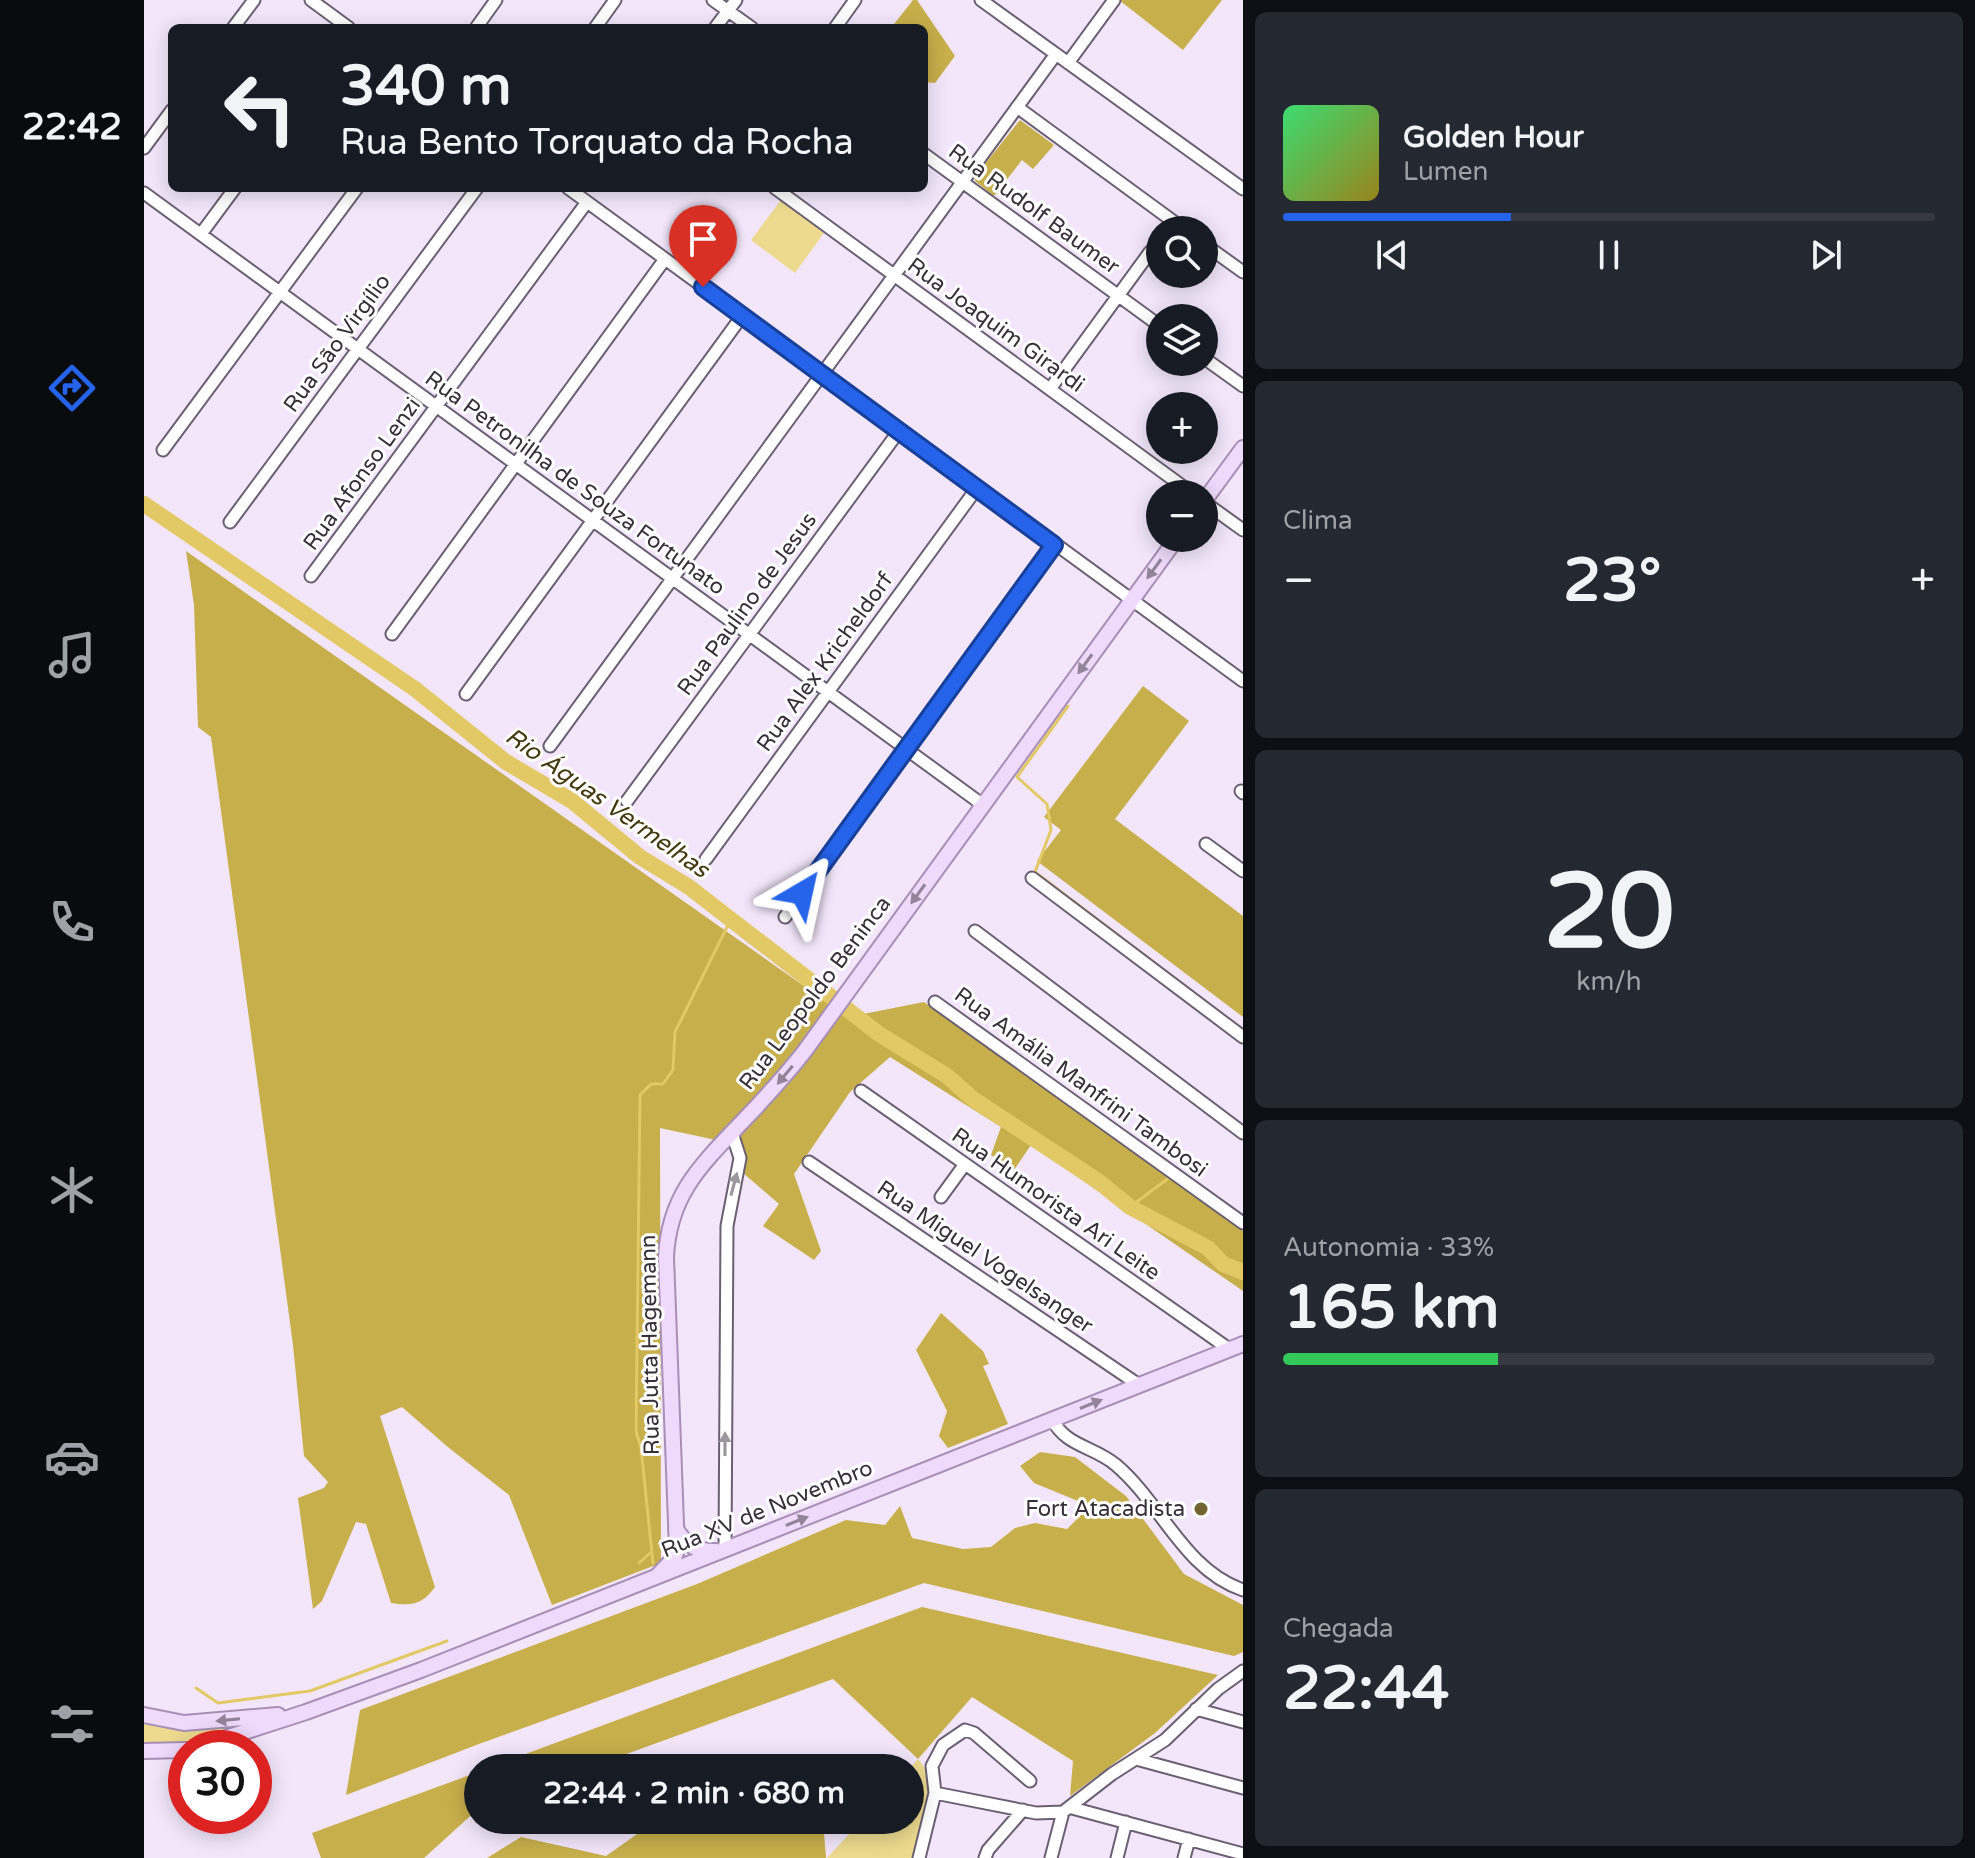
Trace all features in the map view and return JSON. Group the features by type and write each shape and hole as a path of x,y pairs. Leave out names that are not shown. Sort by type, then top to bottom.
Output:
{"main road":[{"path":"1218,482 1243,448"},
{"name":"Rua Leopoldo Beninca","path":"732,1133 787,1073 832,1013 1167,552"},
{"name":"Rua Jutta Hagemann","path":"657,1576 674,1558 676,1529 667,1239 673,1213 684,1190 700,1166 732,1133"},
{"name":"Rua XV de Novembro","path":"250,1730 421,1670 1236,1346"},
{"path":"676,1529 682,1539 695,1548 712,1552 725,1550"},
{"name":"Rua XV de Novembro","path":"144,1715 184,1723 306,1712"},
{"path":"144,1751 168,1750"}],"street":[{"path":"236,24 254,0"},
{"path":"311,0 344,24"},
{"path":"479,24 496,0"},
{"path":"598,24 615,0"},
{"path":"713,0 746,24"},
{"path":"718,24 736,0"},
{"path":"838,24 855,0"},
{"path":"981,0 1243,189"},
{"path":"1068,63 1114,0"},
{"path":"550,746 1056,54"},
{"path":"1017,107 1166,216"},
{"path":"144,148 168,115"},
{"name":"Rua Rudolf Baumer","path":"928,157 1146,316"},
{"path":"201,234 232,192"},
{"path":"163,450 354,192"},
{"name":"Rua São Virgílio","path":"230,522 474,192"},
{"path":"573,192 1243,681"},
{"name":"Rua Joaquim Girardi","path":"780,192 1174,480"},
{"name":"Rua Petronilha de Souza Fortunato","path":"144,193 983,805"},
{"name":"Rua Afonso Lenzi","path":"311,576 587,202"},
{"path":"1218,254 1243,272"},
{"path":"1050,389 1146,257"},
{"path":"392,634 665,259"},
{"path":"466,694 742,316"},
{"path":"1218,368 1243,386"},
{"name":"Rua Paulino de Jesus","path":"627,801 899,431"},
{"name":"Rua Alex Kricheldorf","path":"706,859 977,488"},
{"path":"1218,511 1243,530"},
{"path":"785,917 1054,545"},
{"path":"1206,844 1243,871"},
{"path":"1032,878 1243,1037"},
{"path":"975,931 1243,1133"},
{"name":"Rua Amália Manfrini Tambosi","path":"935,1002 1243,1223"},
{"name":"Rua Humorista Ari Leite","path":"861,1091 1236,1346"},
{"path":"725,1550 727,1226 740,1158 732,1133"},
{"name":"Rua Miguel Vogelsanger","path":"809,1162 1139,1385"},
{"path":"941,1197 965,1164"},
{"path":"1052,1419 1064,1437 1113,1462 1199,1561 1227,1583 1243,1590"},
{"path":"1051,1858 1068,1810 1112,1774 1165,1740 1196,1709 1243,1671"},
{"path":"1196,1709 1242,1718"},
{"path":"919,1858 935,1793 931,1775 936,1754 948,1739 965,1730 974,1733 1030,1781"},
{"path":"1136,1759 1243,1788"},
{"path":"935,1793 1046,1814 1068,1810 1126,1822 1243,1854"},
{"path":"985,1858 988,1850 1023,1810"},
{"path":"1117,1858 1126,1822"},
{"path":"1184,1858 1189,1839"}],"shaded area":[{"path":"913,0 917,0 955,56 935,83 928,82 928,24 894,24"},
{"path":"1119,0 1222,0 1183,50"},
{"path":"1020,120 1054,145 1033,169 1022,160 994,196 975,181 976,175"},
{"path":"781,200 824,233 795,273 751,240"},
{"path":"186,551 848,1017 924,1002 1243,1231 1243,1291 1031,1145 1014,1170 991,1155 1001,1127 890,1057 850,1092 794,1174 821,1251 814,1260 763,1226 779,1204 743,1173 744,1146 660,1128 661,1563 552,1605 509,1495 402,1407 380,1416 435,1587 426,1598 416,1603 391,1603 366,1524 356,1522 322,1601 313,1609 298,1498 324,1488 328,1482 304,1456 293,1345 211,737 198,727 194,605"},
{"path":"1143,686 1189,721 1115,819 1243,916 1243,1017 1037,861 1061,830 1044,817"},
{"path":"941,1313 983,1351 989,1364 983,1366 1008,1424 948,1448 939,1436 947,1411 916,1350"},
{"path":"1040,1452 1075,1457 1126,1496 1184,1574 1243,1605 1243,1652 1234,1656 924,1583 346,1795 360,1710 697,1584 846,1520 885,1525 900,1506 912,1538 963,1549 991,1547 1015,1528 1035,1523 1067,1529 1081,1515 1078,1501 1034,1483 1020,1466"},
{"path":"922,1607 1218,1675 1155,1733 1070,1796 1073,1761 972,1697 922,1754 913,1754 833,1679 627,1754 526,1754"},
{"path":"144,1721 252,1723 232,1730 168,1730 168,1745 144,1746"},
{"path":"924,1768 930,1794 924,1827"},
{"path":"464,1777 464,1822 424,1858 321,1858 312,1833"},
{"path":"637,1834 824,1834 826,1858 487,1858 521,1837 606,1856"},
{"path":"849,1834 922,1834 915,1858 827,1858"}],"waterway":[{"name":"Rio Águas Vermelhas","path":"144,504 415,689 506,762 572,801 640,857 689,887 879,1034 947,1076 973,1099 1098,1181 1130,1207 1208,1248 1223,1264 1243,1272"},
{"path":"1068,706 1017,777 1047,804 1051,830 1035,872 1243,1030"},
{"path":"653,1563 641,1448 636,1431 640,1095 651,1084 663,1084 673,1070 675,1032 727,927 727,917"},
{"path":"1130,1207 1170,1177"},
{"path":"639,1563 650,1553"},
{"path":"196,1688 218,1703 310,1691 447,1641"}],"place":[{"name":"Fort Atacadista","path":"1201,1509"}],"route":[{"path":"703,287 1054,545 802,893"}]}
